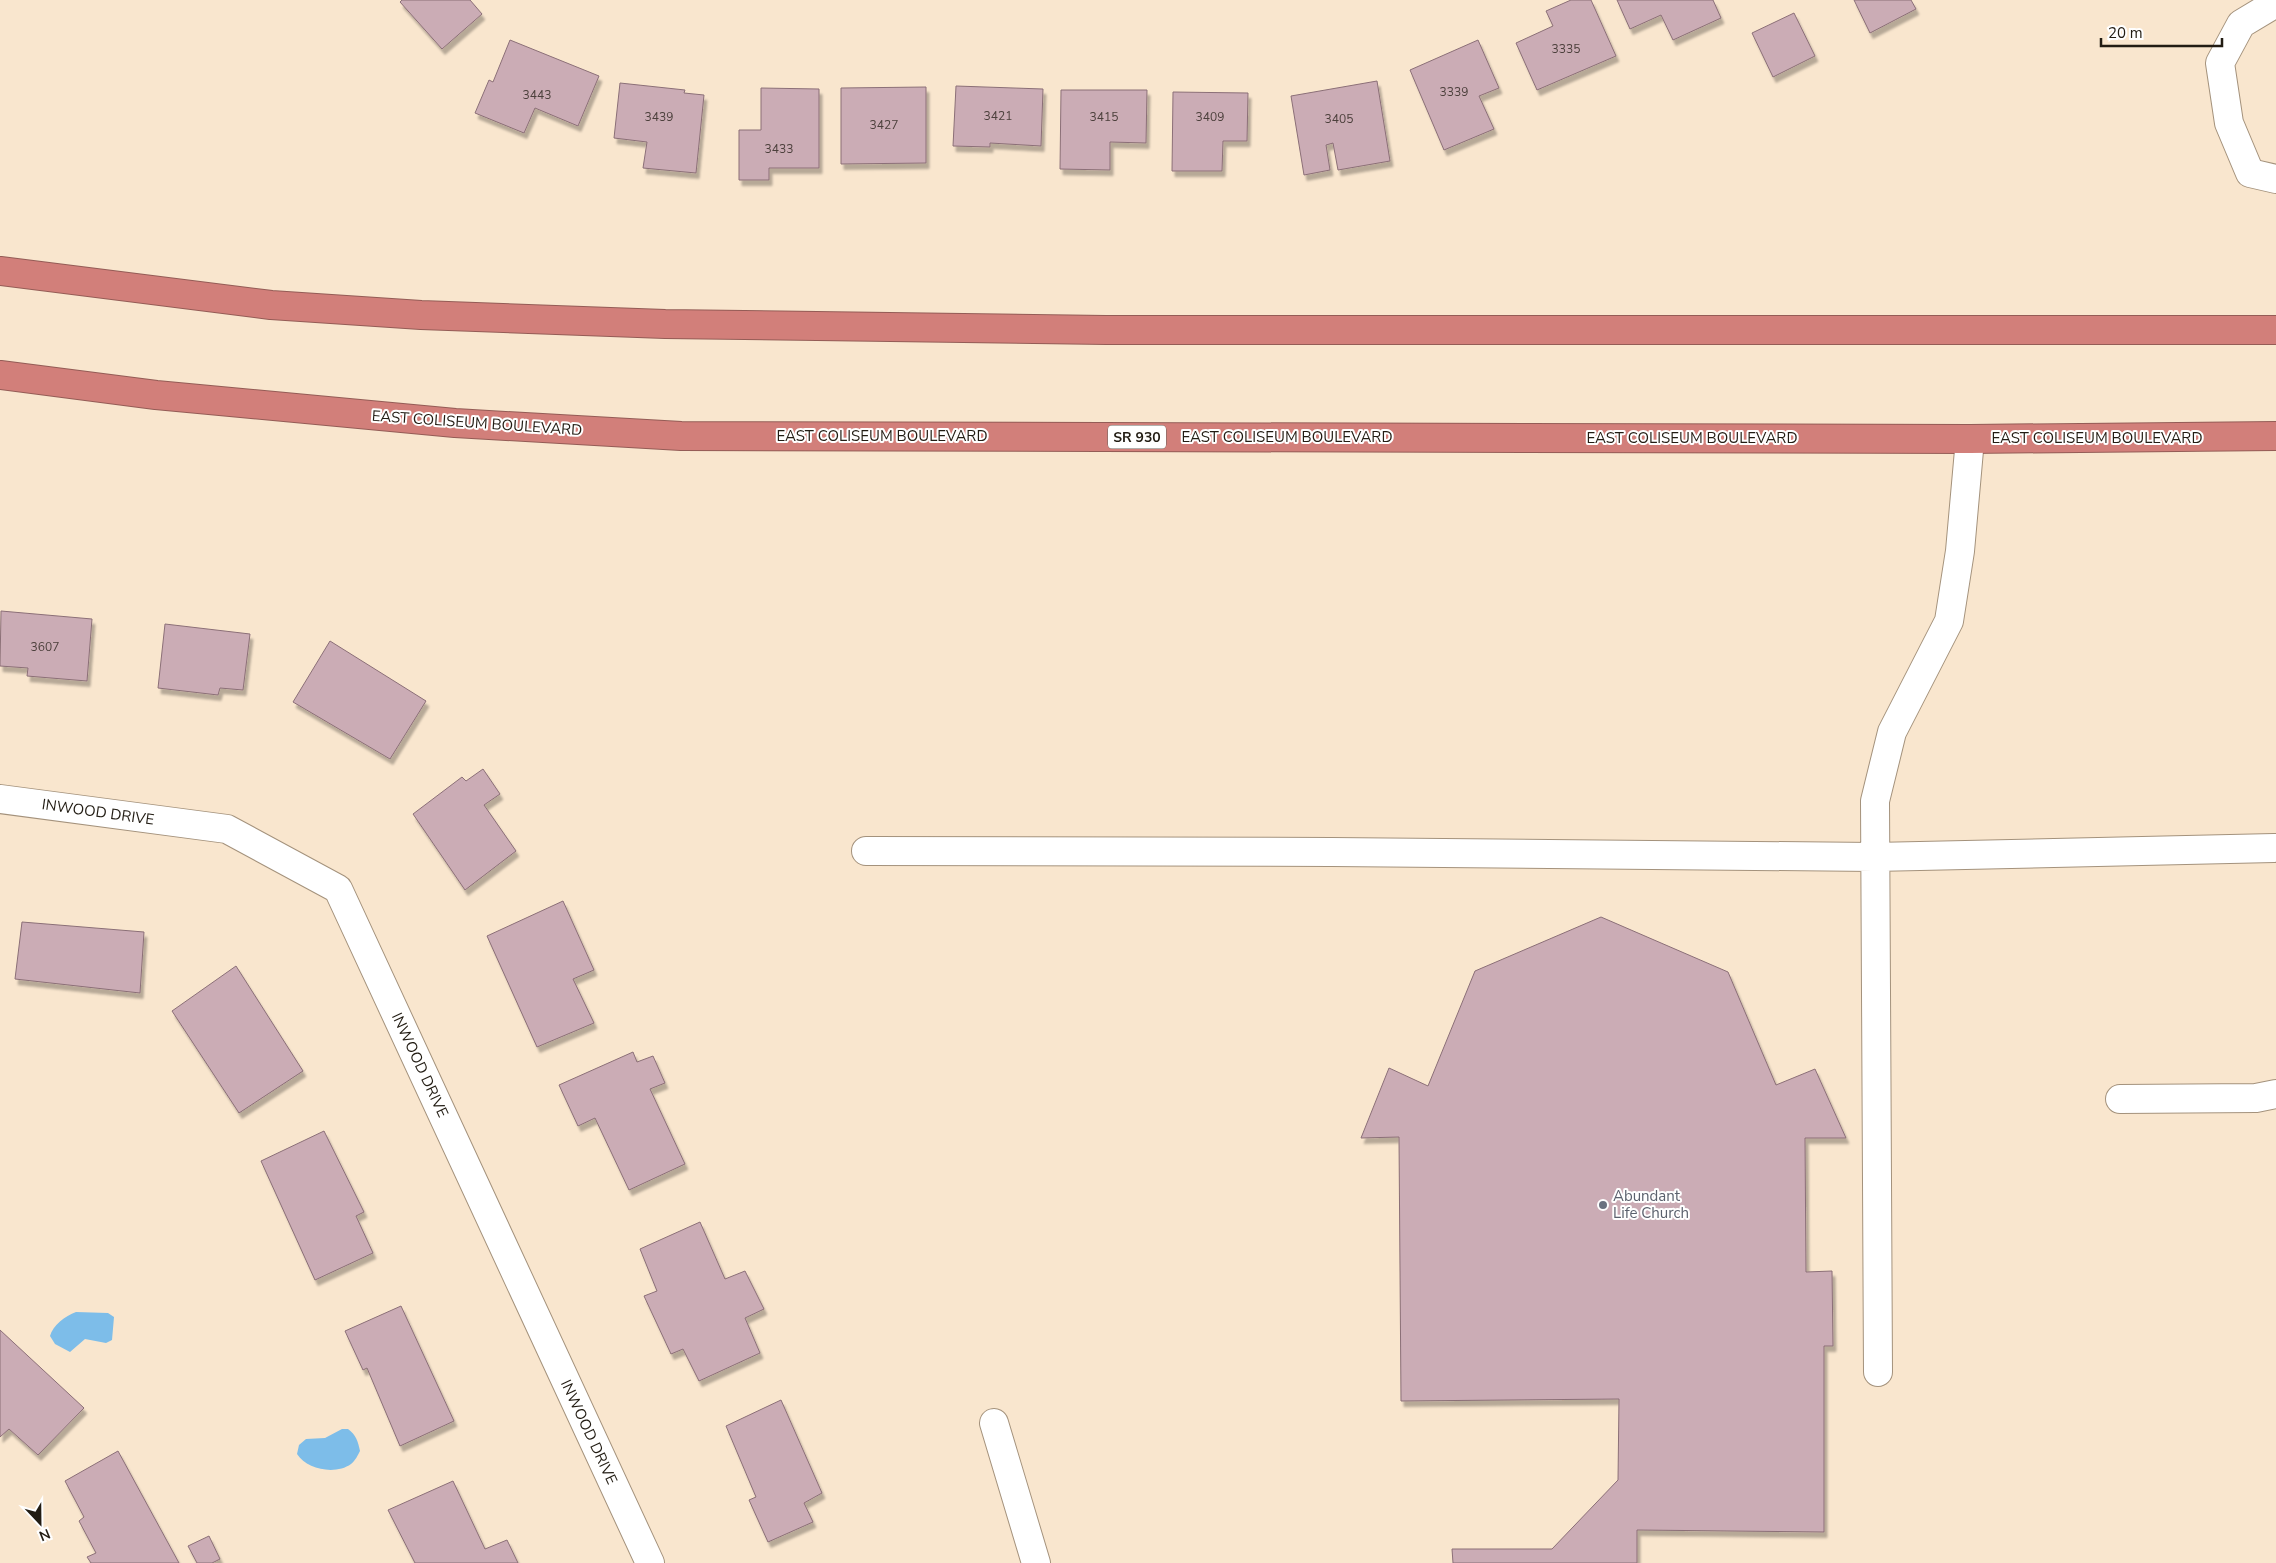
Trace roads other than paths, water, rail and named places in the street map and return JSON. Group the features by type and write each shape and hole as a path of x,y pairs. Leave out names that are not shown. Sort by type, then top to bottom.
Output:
{"highway":[{"path":"0,271 270,305 421,315 665,324 1106,330 2276,330"},
{"name":"EAST COLISEUM BOULEVARD","path":"0,375 156,394 455,423 681,436 1970,438 2276,436"}],"street":[{"path":"2276,3 2241,24 2220,63 2228,123 2250,173 2276,179"},
{"path":"1878,1372 1875,801 1892,732 1949,621 1960,551 1970,438"},
{"name":"INWOOD DRIVE","path":"0,799 227,829 338,889 650,1563"},
{"path":"866,851 1313,852 1874,857 2274,848"},
{"path":"2120,1099 2256,1098 2276,1094"},
{"path":"994,1423 1036,1563"}],"water":[{"path":"76,1312 108,1313 114,1317 112,1340 106,1343 85,1339 70,1352 55,1344 50,1336 54,1328 64,1318"},
{"path":"342,1429 351,1431 355,1436 360,1451 351,1464 338,1469 322,1469 308,1464 297,1454 299,1445 306,1439 325,1438"}],"place":[{"name":"Abundant Life Church","path":"1603,1205"}]}
